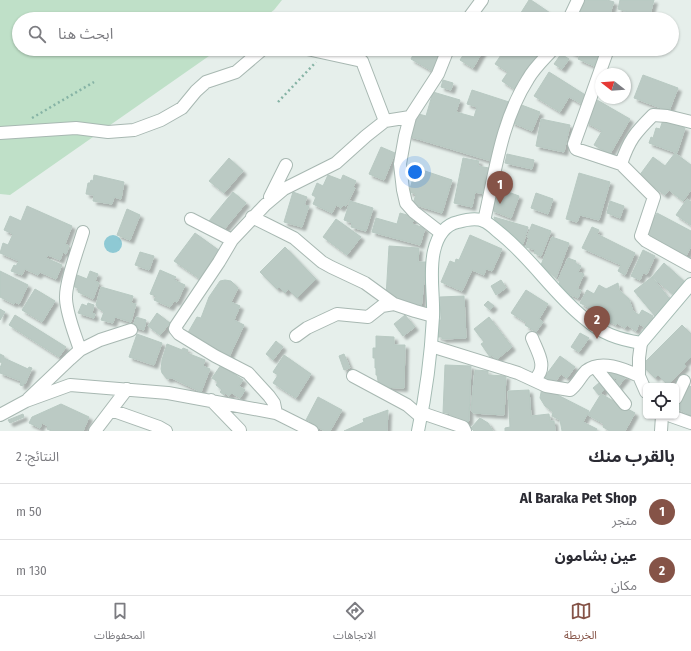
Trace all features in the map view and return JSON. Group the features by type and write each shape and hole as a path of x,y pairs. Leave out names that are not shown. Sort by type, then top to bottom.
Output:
{"street":[{"path":"473,12 482,0"},
{"path":"573,12 578,0"},
{"path":"0,133 76,128 108,132 134,130 161,120 182,108 196,91 206,82 236,72 255,56"},
{"path":"339,56 362,61 385,121"},
{"path":"441,233 414,212 406,203 400,164 410,117 438,74 445,56"},
{"path":"484,221 501,143 511,110 528,79 548,56"},
{"path":"605,56 574,144 576,149 621,164 654,197 641,236 646,241 691,266"},
{"path":"621,164 633,136 653,115 667,116 691,122"},
{"path":"276,413 274,403 248,373 215,356 179,334 175,329 176,326 232,240 264,205 284,188 336,163 385,121 410,117"},
{"path":"264,205 274,190 286,165"},
{"path":"252,217 294,238 322,262 365,283 394,304 415,312 433,316"},
{"path":"191,218 232,240"},
{"path":"418,431 422,415 431,346 433,316 431,274 434,250 441,233 453,223 462,220 477,219 484,221 510,241 539,271 561,298 602,332 618,338 641,343"},
{"path":"80,350 66,298 83,232"},
{"path":"643,385 639,376 641,343 691,284"},
{"path":"296,336 306,328 337,314 368,317 382,306 394,304"},
{"path":"26,401 38,388 80,350 100,340 131,330"},
{"path":"532,338 542,363 541,374 535,380"},
{"path":"431,346 518,372 553,388 570,390 576,385 584,373 592,367 606,366 620,368 639,376"},
{"path":"594,367 624,404"},
{"path":"353,376 407,405 422,415 463,427 465,431"},
{"path":"679,392 684,381"},
{"path":"0,415 26,401 70,385 168,393 211,400 276,413 312,431"},
{"path":"95,431 127,389"},
{"path":"211,400 240,430"},
{"path":"111,410 159,427 166,431"},
{"path":"660,431 662,419"},
{"path":"678,419 691,424"}],"path":[{"path":"278,102 322,56"},
{"path":"29,120 94,82"}],"green space":[{"path":"0,0 282,0 271,12 12,12 12,56 209,56 10,195 0,194"}],"water":[{"path":"113,235 119,238 122,244 119,250 113,253 107,250 104,244 107,238"}],"building":[{"path":"529,0 531,0 549,12 521,12"},
{"path":"583,0 607,0 614,2 610,12 579,12"},
{"path":"620,0 654,0 651,12 628,12 618,9"},
{"path":"412,56 440,56 432,71 411,59"},
{"path":"463,56 480,56 473,68 460,60"},
{"path":"500,56 541,56 517,91 502,81 508,72 495,64"},
{"path":"560,56 564,56 569,59 562,69 554,64"},
{"path":"580,56 598,56 594,66 578,59"},
{"path":"549,72 587,96 582,104 569,97 560,112 534,96"},
{"path":"643,75 678,88 669,111 634,98"},
{"path":"443,80 453,83 451,90 441,87"},
{"path":"472,90 509,102 491,161 408,136 415,113 426,116 433,92 460,100 456,112 474,117 477,107 467,104"},
{"path":"519,104 540,112 532,131 511,122"},
{"path":"595,104 604,104 630,119 610,154 594,145 602,131 585,122"},
{"path":"541,119 570,125 564,152 536,146"},
{"path":"663,120 685,128 677,153 649,143 651,137 653,138 656,128 660,129"},
{"path":"381,147 395,153 384,180 369,174"},
{"path":"675,153 691,165 691,190 683,201 669,190 665,195 639,176 653,157 665,166"},
{"path":"507,154 534,160 532,169 505,163"},
{"path":"229,158 243,171 224,193 209,181"},
{"path":"463,158 479,161 478,166 489,168 484,194 475,192 472,207 454,203"},
{"path":"416,168 452,180 442,213 413,204 416,194 409,192"},
{"path":"579,173 610,182 599,220 580,215 577,222 566,219"},
{"path":"94,175 124,182 121,199 114,197 112,204 93,201 94,195 86,194 88,183 90,183 91,180 93,181"},
{"path":"328,175 341,180 343,175 356,181 353,187 355,188 346,206 343,205 341,208 336,205 332,213 313,204 316,197 312,195 317,183 323,186"},
{"path":"500,189 519,196 511,218 491,210"},
{"path":"233,192 246,203 222,232 209,221"},
{"path":"293,192 307,197 304,205 309,206 302,227 284,222"},
{"path":"536,193 553,199 548,214 531,208"},
{"path":"687,199 691,202 691,225 676,215"},
{"path":"350,201 373,208 366,231 351,227 352,223 344,220"},
{"path":"610,201 624,206 620,218 607,213"},
{"path":"27,206 72,226 65,244 69,246 66,254 63,252 60,260 48,255 46,258 62,265 56,279 40,272 38,275 25,269 22,275 11,271 14,265 16,266 19,261 0,253 3,243 8,245 13,234 4,230 10,216 21,221"},
{"path":"127,209 140,215 130,240 117,235"},
{"path":"400,213 414,217 412,224 425,228 420,245 372,232 376,218 397,224"},
{"path":"657,213 691,231 691,246 685,258 652,240 646,233"},
{"path":"494,217 528,227 523,244 519,242 515,244 496,223"},
{"path":"336,219 361,237 347,255 323,237"},
{"path":"532,224 551,231 541,256 534,253 535,250 526,247 529,237 527,237"},
{"path":"592,227 599,230 597,234 635,253 625,275 618,271 621,265 582,248"},
{"path":"195,233 220,251 200,279 174,261"},
{"path":"470,235 502,249 492,271 486,269 484,275 472,270 462,291 441,282 450,261 455,263 456,259 459,260"},
{"path":"552,237 569,243 556,278 541,265"},
{"path":"389,246 419,248 418,262 426,262 421,309 396,300 396,297 386,297"},
{"path":"285,247 316,279 297,298 288,289 285,293 279,287 277,289 260,272"},
{"path":"643,250 655,256 647,274 643,273 640,280 631,276"},
{"path":"140,252 154,256 149,270 135,265"},
{"path":"568,258 576,261 575,263 581,266 578,272 584,274 577,289 581,290 578,298 557,289 560,281 558,280"},
{"path":"664,263 686,283 675,296 652,277"},
{"path":"160,270 176,277 174,280 185,285 177,302 174,301 170,307 154,300 156,296 150,294"},
{"path":"0,271 28,285 19,304 15,302 14,304 0,297"},
{"path":"90,271 98,274 95,281 99,283 93,299 78,292 79,289 73,286 77,275 87,279"},
{"path":"652,277 672,302 655,316 634,291"},
{"path":"501,280 506,288 496,295 491,286"},
{"path":"220,281 231,281 238,288 231,302 240,306 234,320 244,325 228,359 220,355 221,351 215,349 214,351 186,336 197,317 201,318 209,297"},
{"path":"618,283 619,290 629,299 633,311 639,315 642,310 653,316 646,328 639,324 636,331 627,325 625,328 617,323 616,325 605,319 604,321 589,313 592,309 580,303 587,290 594,294 599,285 606,289"},
{"path":"101,287 133,296 131,303 136,304 131,322 115,317 113,323 101,320 104,312 96,305"},
{"path":"35,289 55,301 42,322 22,310"},
{"path":"526,290 548,304 539,319 543,322 536,332 525,325 527,323 511,313"},
{"path":"464,296 466,338 442,339 442,337 438,337 437,320 441,320 440,297"},
{"path":"488,301 494,306 490,310 484,305"},
{"path":"88,303 94,305 92,313 95,314 94,318 78,313 82,304 87,306"},
{"path":"0,309 5,312 0,320"},
{"path":"157,313 170,323 160,335 148,326"},
{"path":"15,315 66,347 59,357 9,325"},
{"path":"405,315 415,327 403,336 394,324"},
{"path":"136,317 146,320 144,330 133,327"},
{"path":"489,317 512,347 496,360 492,355 490,357 481,344 484,342 474,329"},
{"path":"682,325 691,334 691,357 684,364 686,366 670,383 666,383 658,375 655,378 642,365"},
{"path":"580,333 589,338 579,352 571,347"},
{"path":"137,334 162,343 154,365 129,357"},
{"path":"376,336 394,337 394,345 405,345 404,388 379,387 375,368 375,358 373,358 373,348 376,348"},
{"path":"276,341 283,347 273,360 266,354"},
{"path":"167,344 182,350 183,348 188,350 187,353 205,360 203,366 210,369 201,392 172,378 167,379 162,373 162,360"},
{"path":"0,354 4,356 4,358 28,369 29,367 32,368 23,386 20,385 21,381 0,373 2,363 0,362"},
{"path":"344,354 350,368 344,370 339,356"},
{"path":"284,355 311,374 296,398 273,383 278,375 273,372"},
{"path":"560,356 575,367 567,378 561,374 552,386 543,379"},
{"path":"221,365 243,380 239,386 245,390 240,398 232,393 229,396 220,392 222,390 216,385 218,382 212,378"},
{"path":"445,365 471,366 469,421 465,425 448,413 443,413"},
{"path":"475,370 488,371 488,375 506,376 504,415 473,413 471,410"},
{"path":"607,371 627,376 616,389 614,387 617,378 609,380"},
{"path":"600,382 605,389 599,395 593,388"},
{"path":"689,385 691,387 691,416 679,410 679,403"},
{"path":"542,387 589,411 583,422 597,429 596,431 562,431 560,420 552,416 553,412 545,406 540,398"},
{"path":"529,390 531,416 549,414 550,421 554,421 555,431 505,431 505,428 510,427 508,391"},
{"path":"601,394 635,413 625,431 610,431 603,427 604,424 588,415"},
{"path":"318,397 342,410 330,431 325,431 319,428 318,430 309,425 311,422 306,420"},
{"path":"61,404 89,417 83,431 52,431 47,429 48,426 42,423 40,428 29,423 32,417"},
{"path":"388,410 387,431 344,431 364,422 363,419"},
{"path":"23,414 24,417 10,423 8,420"},
{"path":"480,418 488,423 493,431 474,431 471,428"}],"place":[{"name":"Al Baraka Pet Shop","path":"500,204"},
{"name":"عين بشامون","path":"597,339"}]}
